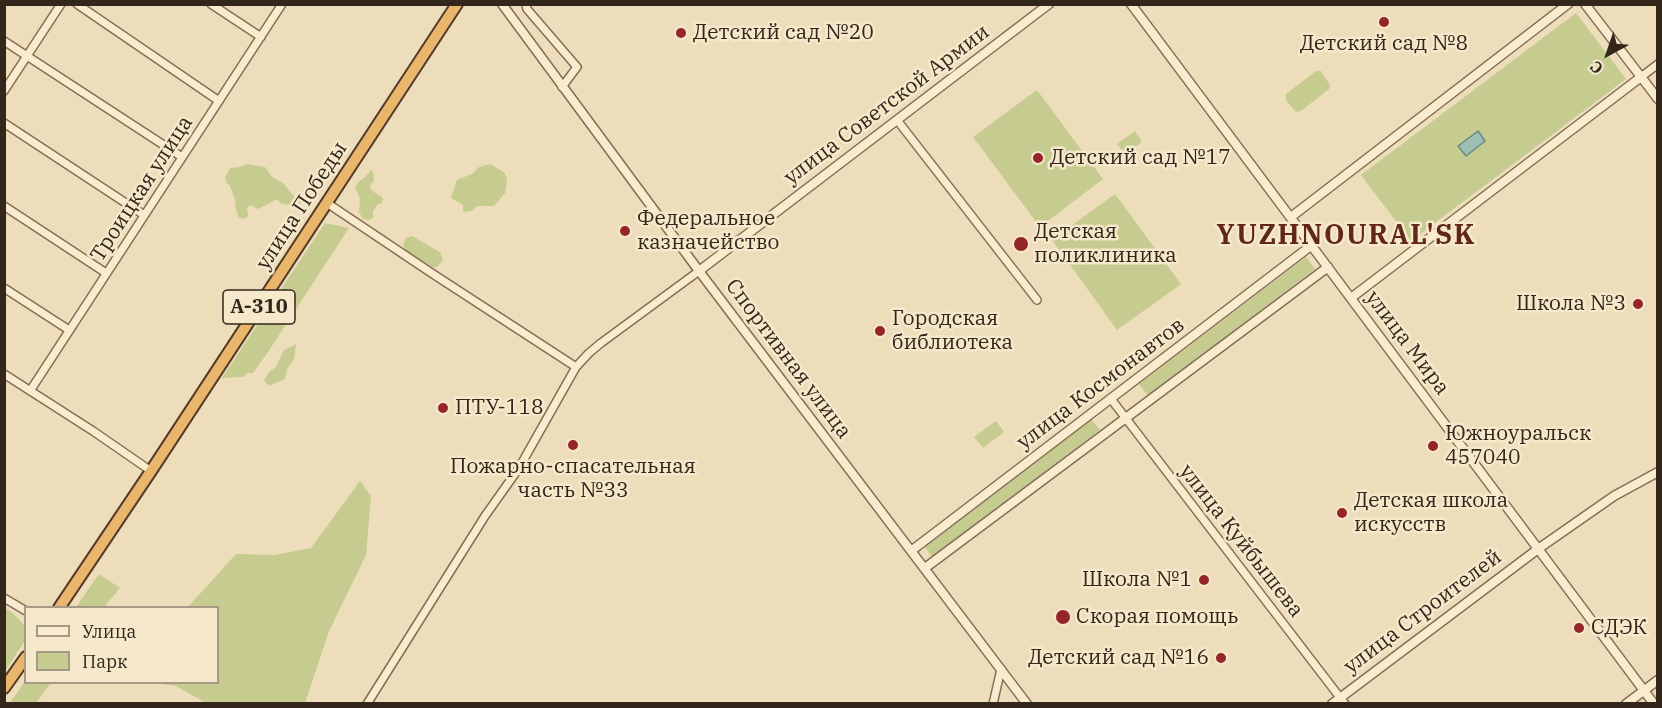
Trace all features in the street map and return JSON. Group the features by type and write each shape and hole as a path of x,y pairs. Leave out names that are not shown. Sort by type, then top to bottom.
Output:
{"highway":[{"name":"улица Победы","path":"60,606 457,4"},
{"path":"4,688 24,660"}],"street":[{"path":"4,91 61,4"},
{"path":"77,4 219,100"},
{"path":"211,4 261,37"},
{"name":"Троицкая улица","path":"30,391 282,4"},
{"name":"Спортивная улица","path":"502,4 699,271 1027,704"},
{"path":"526,4 527,9 577,67 562,87"},
{"name":"улица Советской Армии","path":"367,704 485,516 519,468 576,367 589,353 1050,4"},
{"name":"улица Мира","path":"1131,4 1654,704"},
{"path":"1290,217 1568,4"},
{"path":"1585,4 1658,99"},
{"path":"4,41 182,157"},
{"path":"1351,297 1658,64"},
{"path":"897,120 1037,300"},
{"path":"4,123 144,215"},
{"path":"327,203 576,367"},
{"path":"4,206 106,273"},
{"name":"улица Космонавтов","path":"911,551 1312,245"},
{"name":"улица Космонавтов","path":"925,568 1328,267"},
{"path":"4,288 69,330"},
{"path":"4,374 151,471"},
{"name":"улица Куйбышева","path":"1111,399 1342,700"},
{"name":"улица Строителей","path":"1332,704 1342,700 1538,549 1614,496 1658,472"},
{"path":"4,597 24,610"},
{"path":"993,704 1001,669"},
{"path":"1626,704 1658,680"}],"green space":[{"path":"1576,13 1626,79 1411,241 1361,175"},
{"path":"1316,71 1321,71 1330,85 1329,89 1301,111 1296,112 1286,100 1286,94"},
{"name":"Детский сад №17","path":"1037,90 1103,179 1040,227 973,137"},
{"path":"1135,131 1142,142 1125,154 1117,144"},
{"path":"246,164 265,167 272,177 283,183 296,199 301,194 304,201 291,208 290,205 280,203 277,199 258,209 250,205 247,208 248,216 244,219 239,218 236,202 225,177 230,168"},
{"path":"490,164 504,172 507,179 505,193 494,206 477,206 472,211 463,212 463,205 451,198 457,180 472,174 479,167"},
{"path":"371,170 374,181 370,185 371,190 383,198 382,203 377,205 373,211 373,218 368,220 363,219 359,212 360,199 355,187"},
{"path":"1115,194 1181,284 1117,330 1052,240"},
{"path":"325,223 349,228 253,373 248,373 243,377 222,378"},
{"path":"412,236 440,252 443,260 437,267 432,267 405,250 403,245 406,238"},
{"path":"1306,257 1315,269 1148,396 1139,384"},
{"path":"296,344 294,360 287,369 285,379 269,386 264,381 269,372 276,367 284,350"},
{"path":"1091,419 1100,430 932,557 924,546"},
{"path":"996,421 1004,432 983,448 974,437"},
{"path":"360,481 371,496 366,555 329,631 305,703 206,703 176,686 161,684 219,684 219,606 189,606 236,554 275,555 311,548"},
{"path":"99,574 120,588 105,606 77,606"},
{"path":"5,608 24,625 24,642 5,671"},
{"path":"24,682 50,684 36,703 10,703"}],"water":[{"path":"1478,131 1485,141 1466,156 1458,146"}],"place":[{"name":"Детский сад №8","path":"1384,22"},
{"name":"Детский сад №20","path":"681,33"},
{"name":"Детский сад №17","path":"1038,158"},
{"name":"Федеральное казначейство","path":"625,231"},
{"name":"Детская поликлиника","path":"1021,244"},
{"name":"Школа №3","path":"1638,304"},
{"name":"Городская библиотека","path":"880,331"},
{"name":"ПТУ-118","path":"443,408"},
{"name":"Пожарно-спасательная часть №33","path":"573,445"},
{"name":"Южноуральск 457040","path":"1433,446"},
{"name":"Детская школа искусств","path":"1342,513"},
{"name":"Школа №1","path":"1204,580"},
{"name":"Скорая помощь","path":"1063,617"},
{"name":"СДЭК","path":"1579,628"},
{"name":"Детский сад №16","path":"1221,658"}],"district":[{"name":"YUZHNOURAL'SK","path":"1346,236"}]}
